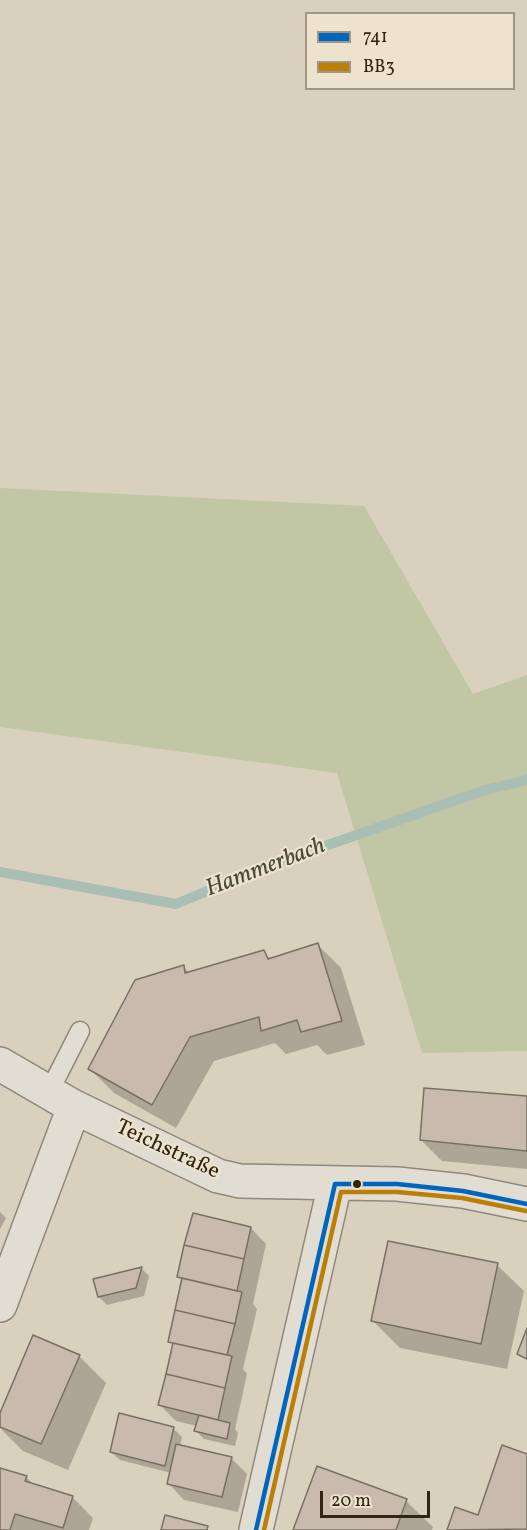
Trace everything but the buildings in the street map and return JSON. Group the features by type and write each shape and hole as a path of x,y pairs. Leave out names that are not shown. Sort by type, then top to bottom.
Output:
{"street":[{"name":"Teichstraße","path":"0,1064 62,1099 218,1176 240,1181 397,1184 463,1191 527,1204"},
{"path":"0,1305 62,1099"},
{"path":"256,1530 335,1184"}],"lane":[{"path":"62,1099 80,1031"}],"green space":[{"path":"0,488 364,506 473,694 527,675 527,1051 422,1053 337,773 0,727"}],"waterway":[{"name":"Hammerbach","path":"0,872 176,904 265,867 485,790 527,780"}],"transit line":[{"name":"741","path":"335,1184 397,1184 463,1191 527,1204"},
{"name":"741","path":"256,1530 335,1184"},
{"name":"BB3","path":"264,1530 341,1192 397,1192 462,1198 526,1211"}]}
